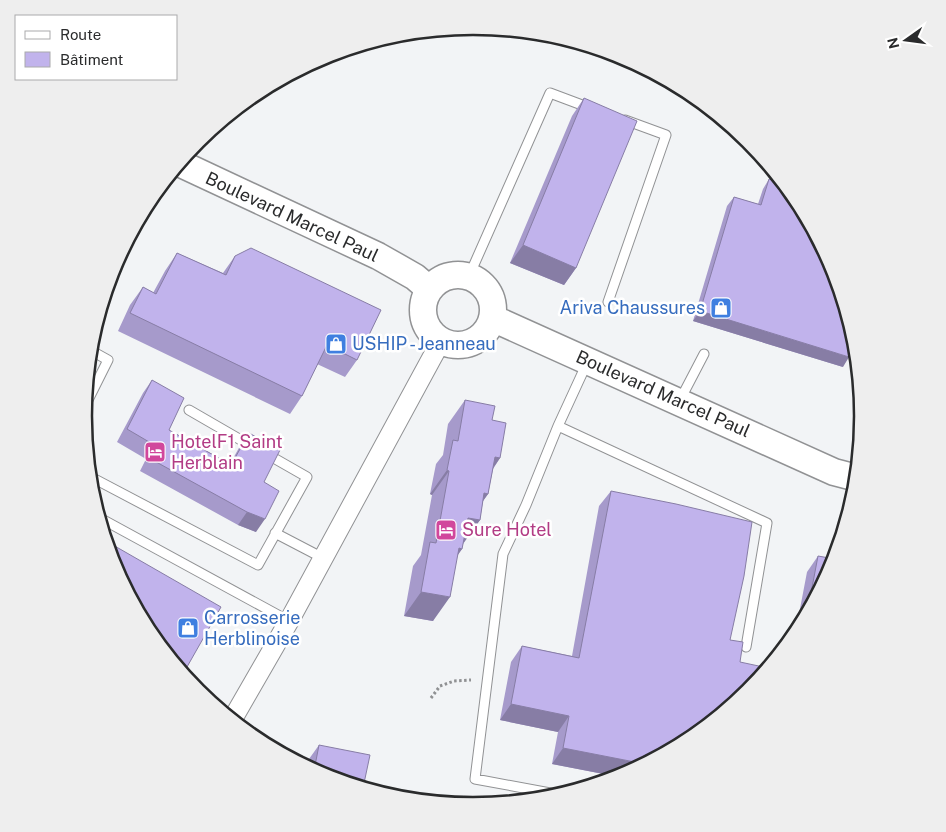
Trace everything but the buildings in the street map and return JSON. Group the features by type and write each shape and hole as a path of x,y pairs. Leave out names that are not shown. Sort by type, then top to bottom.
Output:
{"street":[{"name":"Boulevard Marcel Paul","path":"186,166 378,256 415,277 429,289"},
{"path":"462,274 469,276 476,279 487,289 492,303 492,318 485,332 472,342 456,345 441,341 430,331 423,318 423,303 429,289 434,283 447,276 462,274"},
{"name":"Boulevard Marcel Paul","path":"492,318 845,475"},
{"path":"236,714 289,621 441,341"}],"lane":[{"path":"469,276 550,93 595,109"},
{"path":"608,302 666,135 612,116"},
{"path":"93,390 108,360 97,354"},
{"path":"679,402 704,354"},
{"path":"540,791 475,780 503,554 588,361"},
{"path":"97,480 258,565 306,477 188,410"},
{"path":"558,426 767,523 746,647"},
{"path":"107,522 289,621"},
{"path":"275,533 323,558"}],"path":[{"path":"432,698 440,686 454,681 470,679 473,684 488,679"}],"place":[{"name":"Ariva Chaussures","path":"721,308"},
{"name":"USHIP - Jeanneau","path":"336,344"},
{"name":"HotelF1 Saint Herblain","path":"155,452"},
{"name":"Sure Hotel","path":"446,530"},
{"name":"Carrosserie Herblinoise","path":"188,628"}]}
